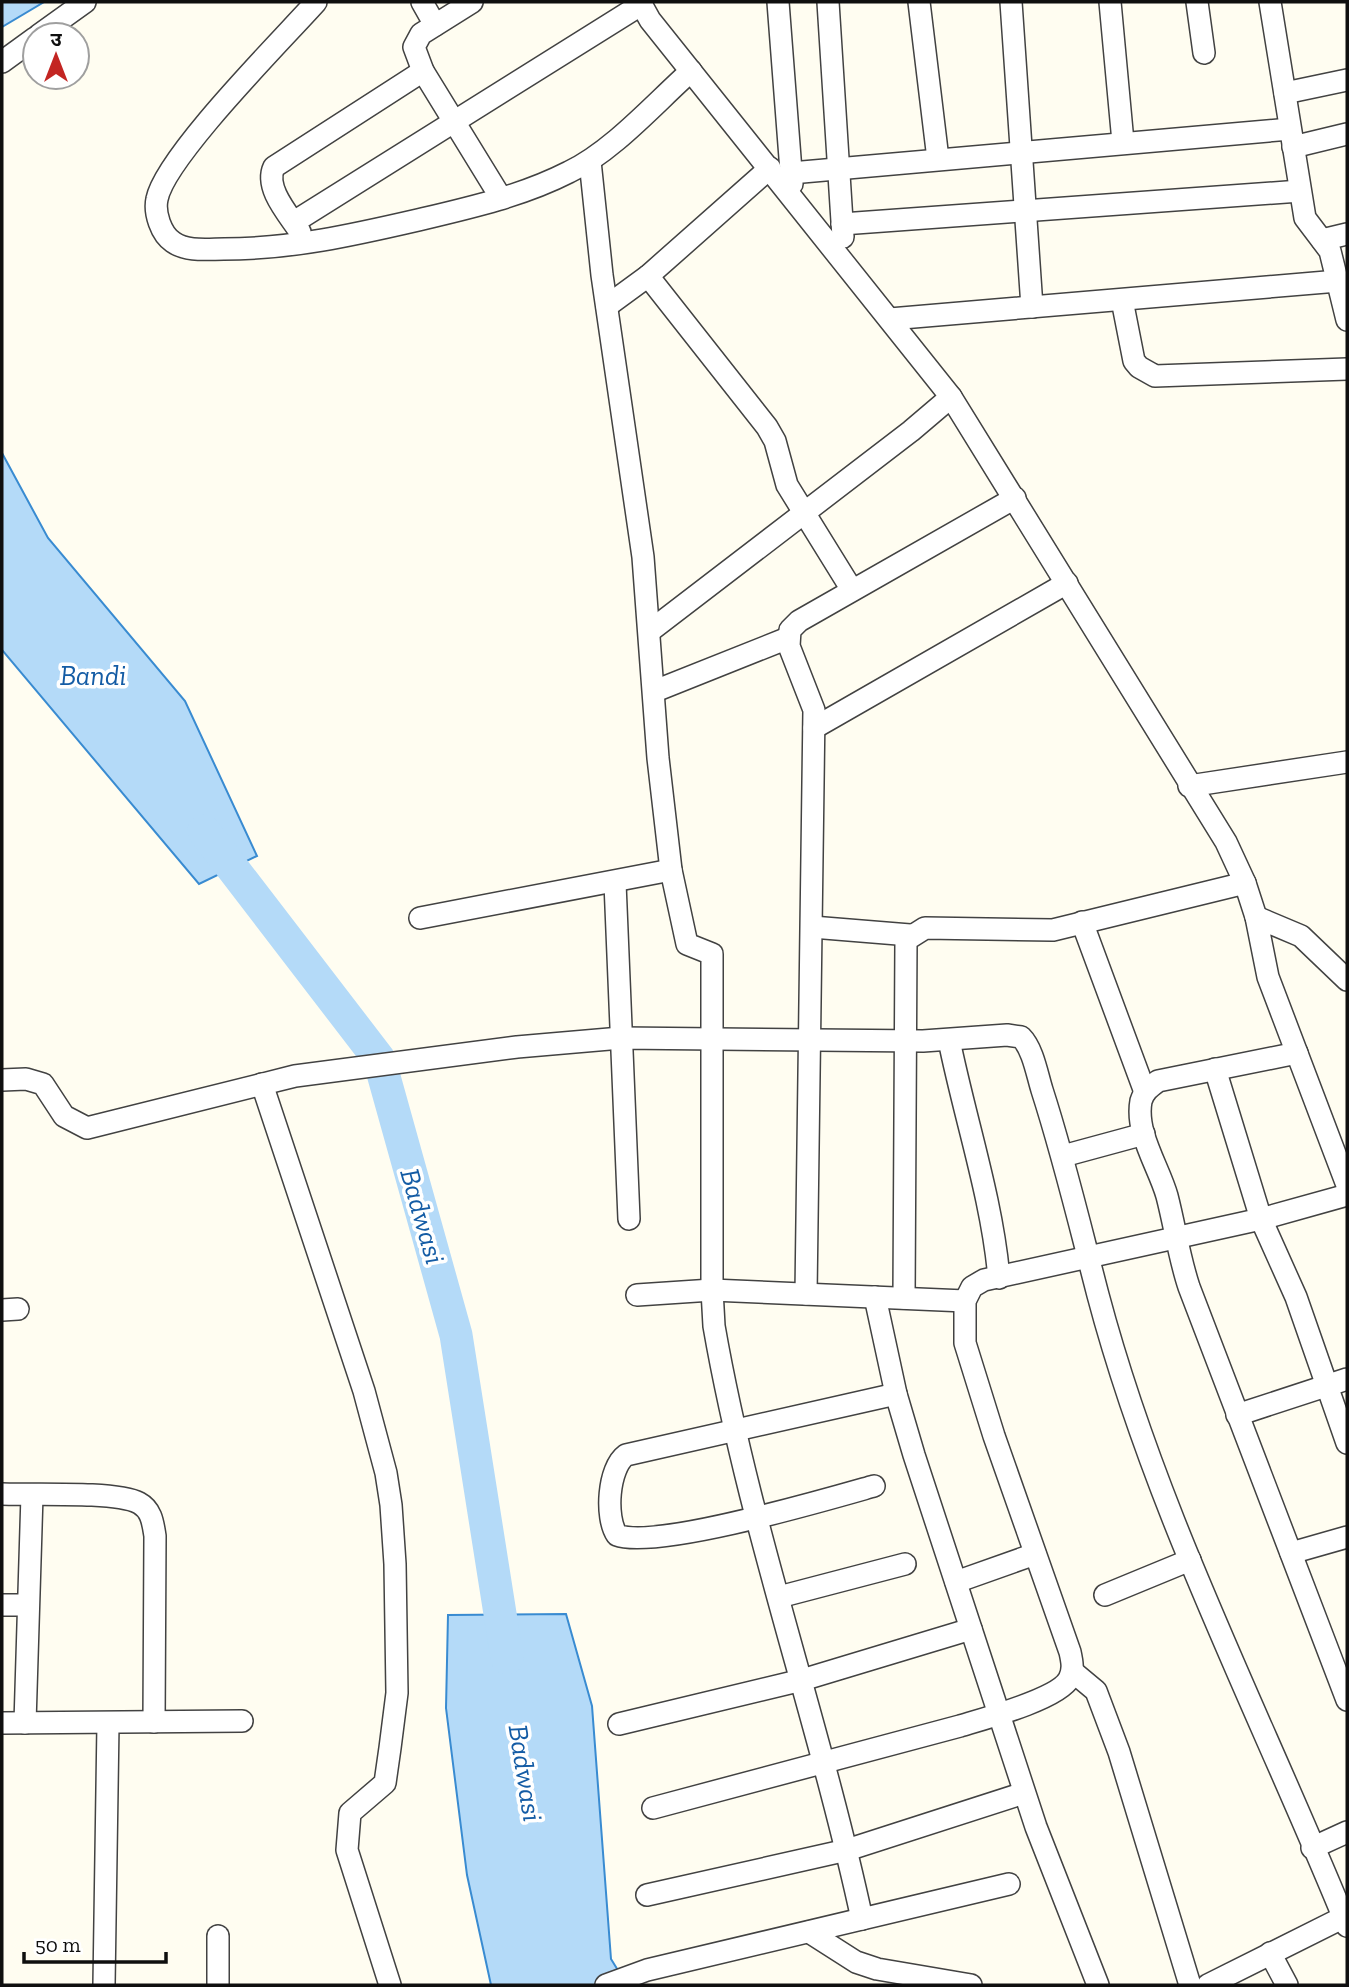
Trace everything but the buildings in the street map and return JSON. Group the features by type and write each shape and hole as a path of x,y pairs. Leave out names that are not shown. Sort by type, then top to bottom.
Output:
{"street":[{"path":"58,21 85,2"},
{"path":"316,2 188,146 167,177 156,200 158,216 165,235 185,247 264,249 306,243 362,233 501,198 568,173 590,161 691,71"},
{"path":"422,2 435,25"},
{"path":"472,2 416,40 415,51 423,71 501,198"},
{"path":"778,2 793,197"},
{"path":"828,2 844,260"},
{"path":"919,2 937,159"},
{"path":"1011,2 1032,307"},
{"path":"1110,2 1124,142"},
{"path":"1197,2 1204,53"},
{"path":"1270,2 1308,226 1330,251 1347,319"},
{"path":"294,222 641,3 650,20 951,397 1226,842 1245,883 1256,918 1268,977 1347,1185"},
{"path":"2,62 21,48"},
{"path":"306,243 274,190 271,173 274,167 423,71"},
{"path":"1285,93 1347,80"},
{"path":"791,173 1124,142 1347,134"},
{"path":"590,161 650,631 658,758 671,870 687,944 712,954 712,1290 719,1353 758,1518 824,1761 862,1919"},
{"path":"607,306 648,275 769,168"},
{"path":"842,224 1300,191"},
{"path":"1322,240 1347,234"},
{"path":"648,275 767,427 775,441 783,478 852,590"},
{"path":"890,319 1338,281"},
{"path":"1122,300 1131,354 1139,368 1155,376 1347,369"},
{"path":"650,631 804,514 951,397"},
{"path":"806,1294 814,728 810,695 788,638 793,624 1015,498"},
{"path":"814,728 1067,583"},
{"path":"655,691 788,638"},
{"path":"1189,786 1347,762"},
{"path":"420,918 615,883 671,870"},
{"path":"615,883 629,1219"},
{"path":"812,927 910,935 925,928 1036,931 1245,883"},
{"path":"1256,918 1301,936 1347,980"},
{"path":"1083,922 1145,1092 1141,1111 1144,1134 1166,1195 1189,1287 1347,1695"},
{"path":"904,1298 905,945 910,935"},
{"path":"2,1080 26,1079 43,1084 64,1116 87,1128 295,1076 474,1052 621,1038 906,1041 1014,1035 1025,1041 1063,1156 1088,1258 1134,1416 1190,1560 1345,1922 1270,1953 1208,1985"},
{"path":"949,1040 962,1108 992,1222 999,1278"},
{"path":"1145,1092 1166,1078 1297,1053"},
{"path":"1215,1069 1261,1219 1338,1383 1347,1443"},
{"path":"262,1084 364,1391 389,1494 395,1564 396,1704 385,1783 350,1813 346,1834 347,1850 390,1985"},
{"path":"1063,1156 1144,1134"},
{"path":"653,1808 999,1714 1056,1691 1068,1682 1072,1671 1070,1652 965,1343 965,1301 978,1283 1261,1219 1347,1195"},
{"path":"637,1295 712,1290 965,1301"},
{"path":"875,1297 896,1394 1024,1793 1098,1985"},
{"path":"1237,1415 1338,1383"},
{"path":"874,1486 758,1518 632,1539 617,1535 611,1522 613,1474 622,1458 643,1448 896,1394"},
{"path":"2,1494 125,1499 147,1508 153,1520 155,1536 154,1722"},
{"path":"25,1723 32,1495"},
{"path":"1291,1553 1347,1537"},
{"path":"956,1582 1035,1554"},
{"path":"1105,1595 1190,1560"},
{"path":"779,1597 905,1564"},
{"path":"2,1605 28,1605"},
{"path":"619,1724 802,1680 971,1629"},
{"path":"1072,1671 1096,1691 1114,1740 1190,1985"},
{"path":"2,1723 242,1721"},
{"path":"104,1985 108,1724"},
{"path":"647,1895 847,1850 1024,1793"},
{"path":"1312,1848 1347,1832"},
{"path":"606,1985 647,1970 1009,1884"},
{"path":"809,1932 856,1962 877,1969 971,1985"},
{"path":"218,1936 218,1985"},
{"path":"1270,1953 1287,1985"}],"water":[{"path":"2,2 44,2 2,27"},
{"name":"Bandi","path":"2,453 48,538 185,701 257,856 199,884 2,650"},
{"path":"566,1614 592,1706 611,1959 627,1985 491,1985 467,1875 446,1708 448,1615"}],"waterway":[{"name":"Badwasi","path":"204,831 379,1059 456,1335 507,1658"}]}
